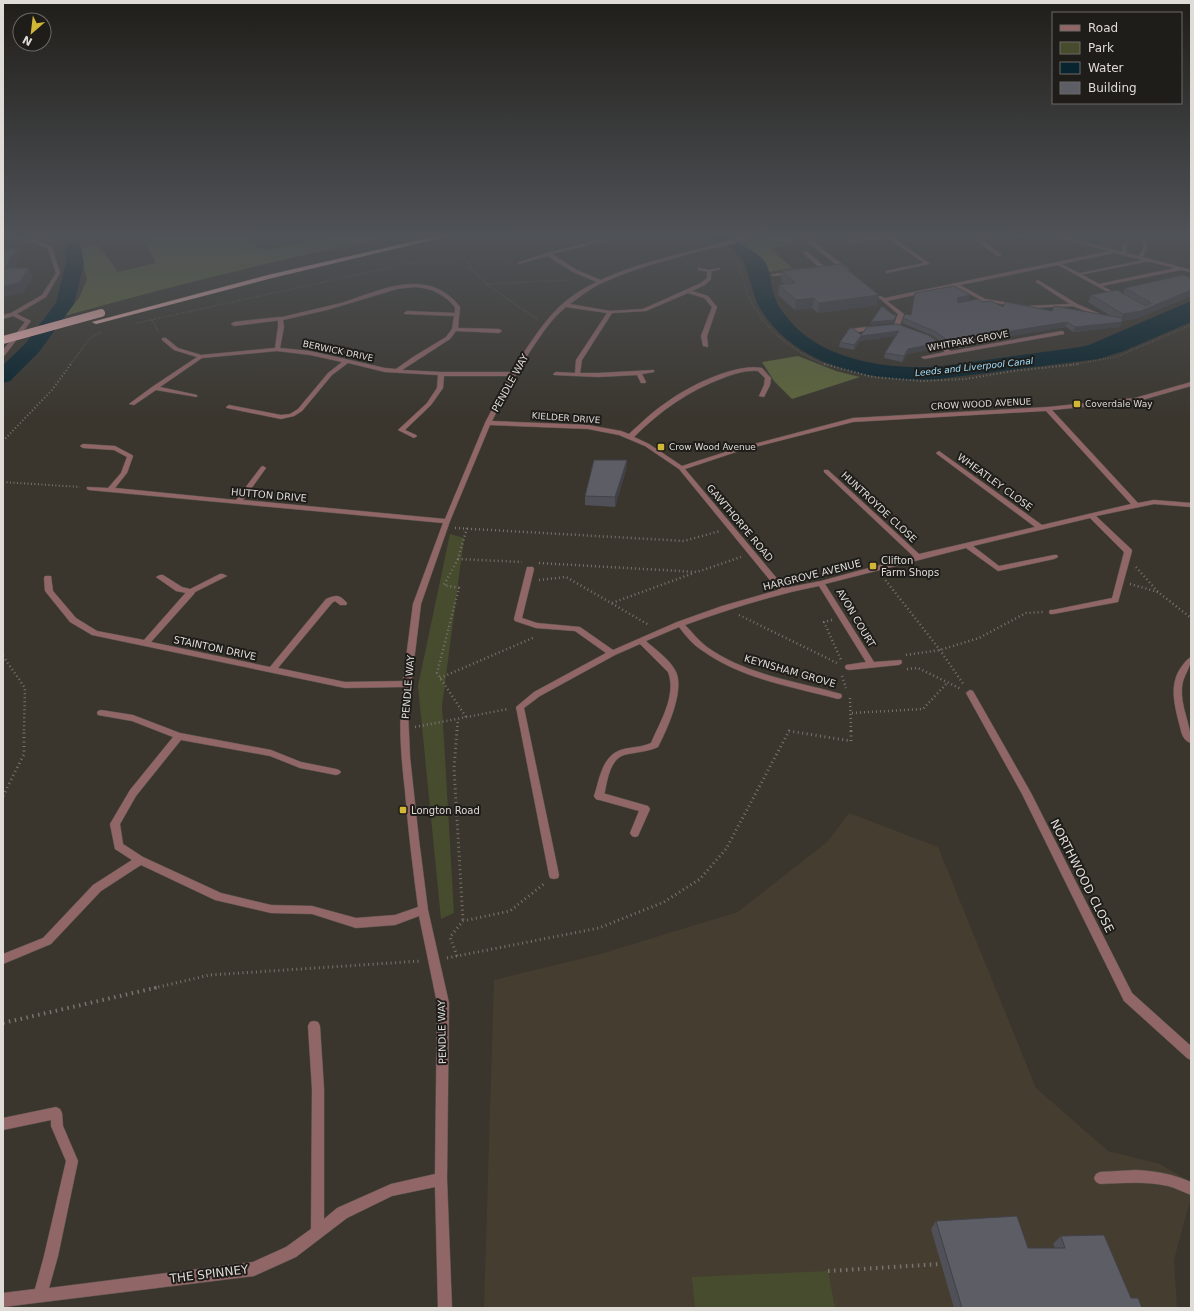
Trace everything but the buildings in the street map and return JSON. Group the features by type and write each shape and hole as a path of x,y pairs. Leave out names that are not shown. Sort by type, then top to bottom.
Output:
{"highway":[{"path":"3,340 160,297"},
{"path":"3,347 187,297"}],"street":[{"path":"3,317 13,314 42,297"},
{"path":"234,324 280,319 307,314 366,297"},
{"path":"397,371 415,358 441,343 455,329 458,306 448,297"},
{"name":"PENDLE WAY","path":"445,1308 441,1179 443,1003 423,910 414,840 404,710 417,604 446,524 488,423 513,374 546,325 576,297"},
{"path":"566,305 610,312 644,310 674,297"},
{"path":"706,297 715,307 704,336 706,346"},
{"path":"880,297 901,314 897,325"},
{"path":"883,300 896,297"},
{"path":"979,297 984,300 1027,307 1075,305"},
{"path":"1063,297 1075,305 1102,316"},
{"path":"1120,297 1127,301"},
{"path":"965,304 984,300"},
{"path":"577,375 579,360 610,312"},
{"path":"3,354 28,321 13,314"},
{"path":"407,314 457,315"},
{"path":"277,349 281,327 280,319"},
{"path":"889,326 897,325 910,332"},
{"path":"850,331 882,327"},
{"path":"455,329 500,331"},
{"name":"WHITPARK GROVE","path":"924,357 1062,334"},
{"path":"924,336 930,338 949,352"},
{"name":"BERWICK DRIVE","path":"164,339 176,349 201,357 277,349 347,361 384,370 441,374 513,374"},
{"path":"132,404 201,357"},
{"path":"229,407 281,417 292,415 300,410 330,374 347,361"},
{"path":"630,437 651,416 675,399 722,377 750,368 760,369 768,378 767,385 762,396"},
{"path":"556,374 577,375 652,372"},
{"path":"639,373 643,382"},
{"path":"414,436 401,430 428,404 440,388 441,374"},
{"name":"CROW WOOD AVENUE","path":"681,468 745,448 853,420 1048,409 1135,400 1191,384"},
{"path":"154,388 195,396"},
{"path":"1048,409 1136,505"},
{"name":"KIELDER DRIVE","path":"488,423 588,427 622,433 647,445 681,468"},
{"path":"83,446 115,448 130,456 124,473 110,490"},
{"name":"WHEATLEY CLOSE","path":"939,453 1040,527"},
{"path":"238,502 263,468"},
{"name":"GAWTHORPE ROAD","path":"681,468 783,591"},
{"name":"HUNTROYDE CLOSE","path":"826,471 918,557"},
{"name":"HUTTON DRIVE","path":"89,488 446,524"},
{"name":"HARGROVE AVENUE","path":"520,707 537,694 612,653 680,624 725,608 783,591 822,583 918,557 1136,505 1154,502 1191,505"},
{"path":"1053,612 1115,600 1127,554 1091,515"},
{"path":"967,545 998,569 1054,557"},
{"path":"530,566 518,619 536,625 577,629 612,653"},
{"path":"146,644 191,592 223,576"},
{"path":"160,577 179,589 191,592"},
{"name":"STAINTON DRIVE","path":"48,578 49,591 73,620 95,633 345,685 407,684"},
{"name":"AVON COURT","path":"822,583 871,664"},
{"path":"272,670 329,601 336,598 342,600 343,603"},
{"name":"KEYNSHAM GROVE","path":"680,624 705,649 734,666 760,676 838,696"},
{"path":"635,833 645,809 599,796 609,764 614,756 624,752 647,749 655,745 673,698 675,684 673,672 641,641"},
{"path":"1191,660 1182,669 1176,692 1187,735 1191,740"},
{"path":"849,667 898,662"},
{"name":"NORTHWOOD CLOSE","path":"970,693 1026,793 1128,997 1191,1054"},
{"path":"520,707 554,876"},
{"path":"101,713 133,718 179,736 272,753 300,764 336,772"},
{"path":"179,736 133,793 115,824 118,846 140,860 219,897 271,909 312,910 356,923 395,920 423,910"},
{"path":"3,960 47,941 97,888 140,860"},
{"path":"314,1026 318,1088 317,1233"},
{"path":"3,1124 56,1113 57,1126 72,1161 51,1256 40,1295"},
{"path":"1100,1178 1158,1176 1178,1181 1191,1190"},
{"name":"THE SPINNEY","path":"3,1300 254,1269 291,1252 342,1213 391,1190 441,1179"}],"path":[{"path":"132,325 257,297"},
{"path":"505,297 546,325"},
{"path":"3,441 52,390 90,338 104,331"},
{"path":"3,482 89,488"},
{"path":"446,524 467,528 684,541 731,528"},
{"path":"466,717 437,673 459,588 444,586 458,559 467,528"},
{"path":"612,604 697,572 752,554"},
{"path":"1127,554 1158,592 1191,618"},
{"path":"458,559 530,566"},
{"path":"538,563 697,572"},
{"path":"876,569 940,650 970,693"},
{"path":"527,582 566,577 661,632"},
{"path":"1119,581 1158,592"},
{"path":"725,608 762,628 849,667"},
{"path":"3,1023 210,975 434,960 599,928 664,902 700,879 726,849 789,731 851,741 852,713 923,709 948,682 918,668 903,670 896,657 940,650 979,638 1026,613 1053,612"},
{"path":"440,678 558,627"},
{"path":"3,656 25,688 24,754 3,796"},
{"path":"405,729 520,707"},
{"path":"458,719 454,768 463,921"},
{"path":"457,956 450,937 463,921 510,911 554,876"},
{"path":"828,1271 941,1264"}],"shaded area":[{"path":"849,813 938,847 1036,1088 1108,1151 1160,1164 1191,1182 1191,1197 1174,1260 1177,1308 484,1308 494,980 597,955 738,912 827,842"}],"green space":[{"path":"79,297 134,297 64,316"},
{"path":"798,356 836,371 860,377 792,399 774,381 762,362"},
{"path":"450,534 464,538 442,706 454,913 441,919 418,686"},
{"path":"828,1271 835,1308 695,1308 692,1277"}],"water":[{"name":"Leeds and Liverpool Canal","path":"755,297 775,297 783,313 790,321 804,335 821,346 860,360 881,365 902,367 942,366 1089,345 1191,301 1191,322 1124,351 1098,359 938,379 914,380 865,374 841,368 818,359 797,347 778,332 757,303"}],"waterway":[{"path":"3,377 32,348 65,304 67,297"}],"place":[{"name":"Coverdale Way","path":"1077,404"},
{"name":"Crow Wood Avenue","path":"661,447"},
{"name":"Clifton Farm Shops","path":"873,566"},
{"name":"Longton Road","path":"403,810"}]}
